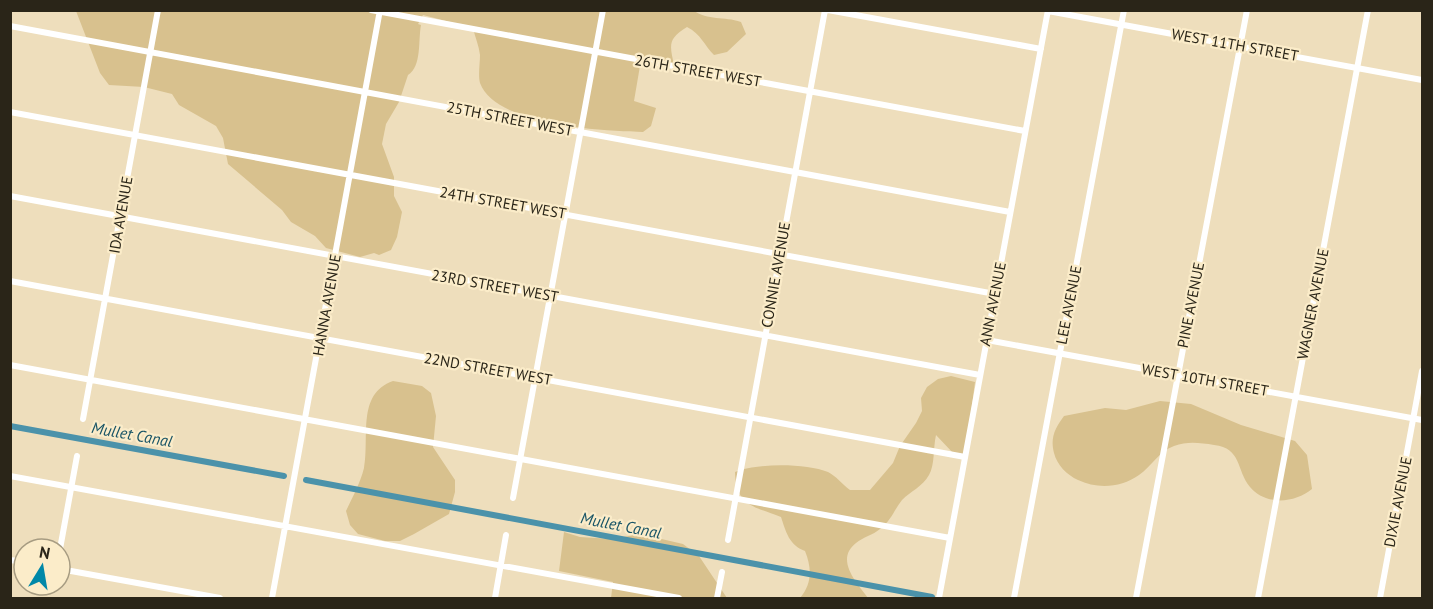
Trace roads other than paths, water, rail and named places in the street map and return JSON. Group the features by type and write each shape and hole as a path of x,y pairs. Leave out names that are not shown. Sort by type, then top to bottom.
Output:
{"street":[{"name":"IDA AVENUE","path":"83,419 158,10"},
{"name":"26TH STREET WEST","path":"371,10 1025,131"},
{"path":"513,498 603,10"},
{"path":"827,10 1041,49"},
{"name":"CONNIE AVENUE","path":"728,540 810,91 827,10"},
{"name":"LEE AVENUE","path":"1014,598 1124,10"},
{"name":"PINE AVENUE","path":"1136,598 1247,10"},
{"name":"WAGNER AVENUE","path":"1258,598 1368,10"},
{"name":"HANNA AVENUE","path":"272,598 380,11"},
{"name":"ANN AVENUE","path":"939,598 1048,11"},
{"name":"WEST 11TH STREET","path":"1048,11 1422,80"},
{"name":"25TH STREET WEST","path":"10,26 1010,212"},
{"name":"24TH STREET WEST","path":"10,112 995,294"},
{"name":"23RD STREET WEST","path":"10,196 980,375"},
{"name":"22ND STREET WEST","path":"10,280 965,457"},
{"name":"WEST 10TH STREET","path":"987,340 1422,420"},
{"path":"10,365 950,538"},
{"name":"DIXIE AVENUE","path":"1380,598 1422,371"},
{"path":"62,537 76,456"},
{"path":"10,476 679,598"},
{"path":"495,598 506,535"},
{"path":"72,571 220,598"},
{"path":"717,598 722,572"}],"waterway":[{"name":"Mullet Canal","path":"10,426 284,476"},
{"name":"Mullet Canal","path":"306,480 932,597"}]}
